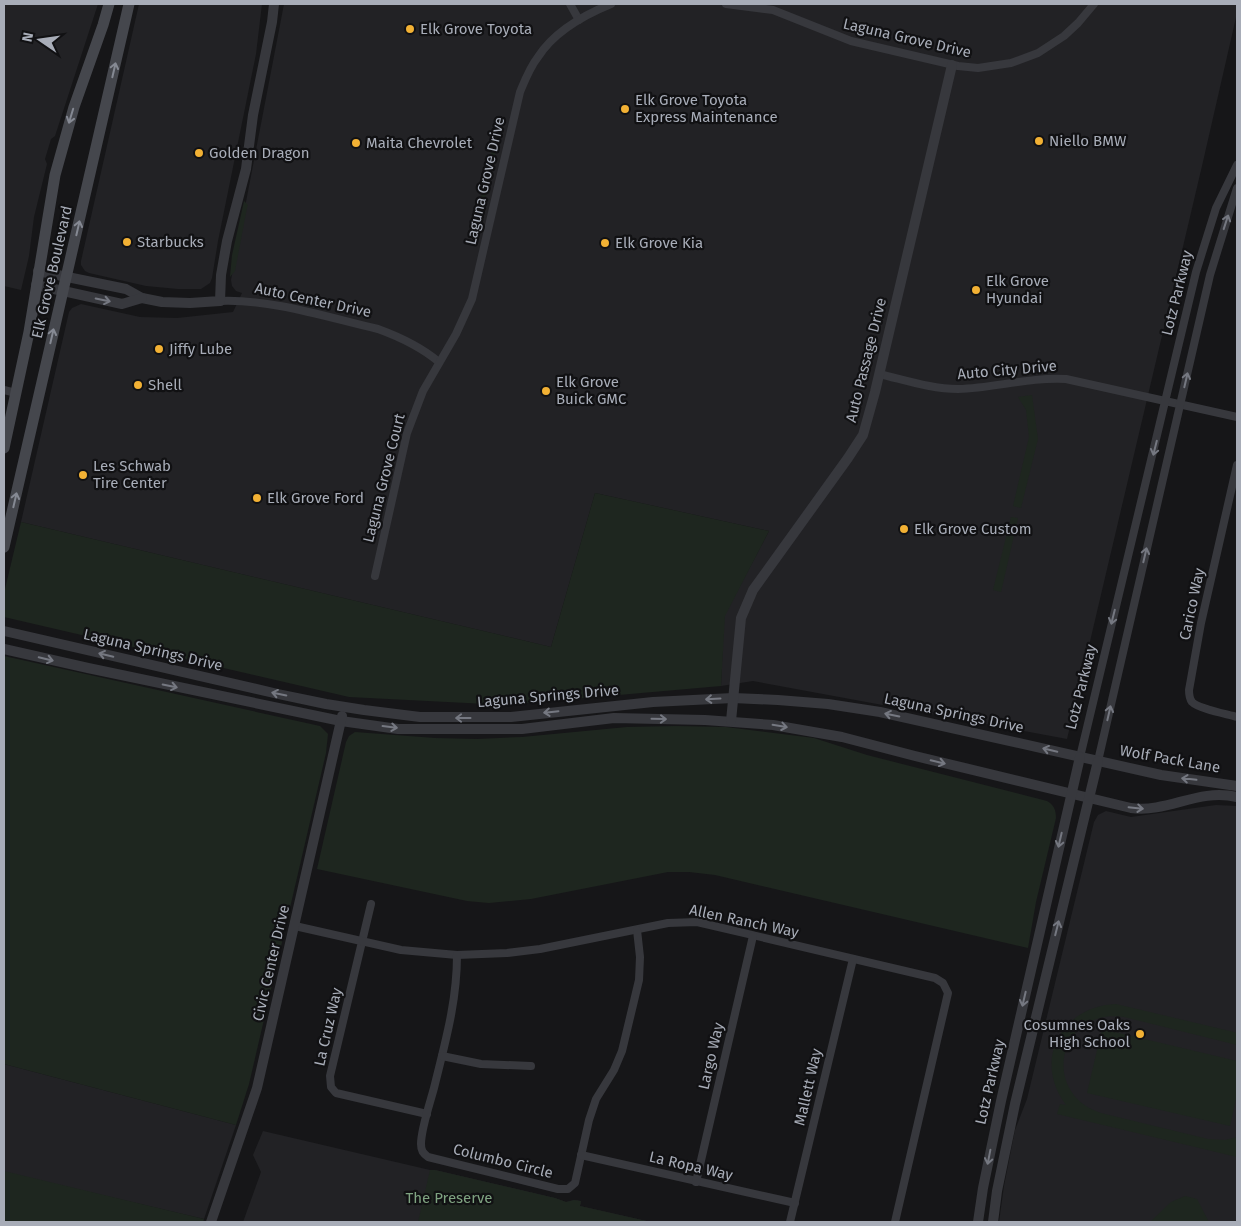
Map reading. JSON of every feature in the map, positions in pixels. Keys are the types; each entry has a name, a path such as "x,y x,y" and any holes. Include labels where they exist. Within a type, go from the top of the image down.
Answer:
{"main road":[{"name":"Elk Grove Boulevard","path":"4,448 29,332 55,175 79,91 104,26 109,4"},
{"name":"Elk Grove Boulevard","path":"4,547 129,4"}],"street":[{"path":"220,301 227,241 246,169 253,115 274,4"},
{"path":"570,4 579,20"},
{"name":"Laguna Grove Drive","path":"439,362 463,321 472,299 520,92 532,65 548,43 579,20 611,4"},
{"name":"Laguna Grove Drive","path":"726,4 773,10 851,41 952,65 978,68 1011,64 1038,53 1064,36 1094,4"},
{"name":"Auto Passage Drive","path":"731,721 741,618 753,590 848,458 862,435 879,374 952,65"},
{"name":"Lotz Parkway","path":"978,1222 1000,1101 1080,756 1196,272 1216,208 1237,165"},
{"name":"Lotz Parkway","path":"993,1222 997,1191 1015,1104 1098,761 1210,275 1237,188"},
{"name":"Auto Center Drive","path":"38,271 126,289 142,298 174,303 244,301 273,305 378,329 411,344 439,362"},
{"name":"Auto Center Drive","path":"36,285 122,304 142,298"},
{"name":"Laguna Grove Court","path":"375,576 407,433 423,391 439,362"},
{"name":"Auto City Drive","path":"879,374 940,389 974,388 1045,378 1066,379 1237,417"},
{"path":"4,390 16,393"},
{"name":"Carico Way","path":"1237,465 1201,623 1189,690 1189,697 1192,702 1237,717"},
{"name":"Laguna Springs Drive","path":"4,631 278,694 344,707 420,717 511,717 653,702 733,698 811,703 880,712 1098,761"},
{"name":"Laguna Springs Drive","path":"4,649 341,721 398,729 522,729 614,718 731,721 773,725 835,736 924,759 1089,797"},
{"name":"Civic Center Drive","path":"211,1222 257,1088 344,707"},
{"name":"Wolf Pack Lane","path":"1098,761 1161,775 1237,786"},
{"name":"Wolf Pack Lane","path":"1089,797 1145,809 1210,794 1225,794 1237,797"},
{"name":"La Cruz Way","path":"371,904 330,1076 331,1087 336,1093 427,1114"},
{"name":"Allen Ranch Way","path":"295,926 401,950 457,955 507,953 540,949 668,923 697,922 935,978 943,983 948,993 895,1222"},
{"name":"Columbo Circle","path":"457,955 457,982 454,1007 427,1114 421,1142 422,1152 428,1157 558,1189 568,1189 575,1183 588,1120 596,1100 614,1070 622,1051 639,980 640,957 637,930"},
{"name":"Largo Way","path":"696,1182 753,936"},
{"name":"Mallett Way","path":"790,1222 853,959"},
{"path":"442,1056 481,1064 531,1066"},
{"name":"La Ropa Way","path":"582,1155 795,1203"}],"shaded area":[{"path":"4,4 98,4 55,136 51,139 45,159 47,164 34,217 29,256 21,290 4,286"},
{"path":"139,4 262,4 256,54 212,278 210,283 201,289 146,286 89,273 81,265"},
{"path":"284,4 1237,4 1237,13 1202,166 1067,739 753,681 721,686 724,616 769,531 595,493 551,647 21,522 69,312 72,308 81,304 140,317 177,318 233,312 242,293 236,291 232,286 231,280"},
{"name":"Cosumnes Oaks High School","path":"1216,805 1237,806 1237,1222 999,1222 1015,1130 1027,1099 1094,822 1098,815 1106,811 1131,817"},
{"path":"4,1064 236,1125 204,1219 4,1172"},
{"path":"263,1131 566,1202 581,1201 580,1206 651,1222 243,1222 261,1172 253,1155"}],"green space":[{"path":"502,123 477,234 474,227 497,127"},
{"path":"244,201 248,205 235,271 230,277 232,255"},
{"path":"1032,395 1038,439 1021,508 1013,506 1029,437 1026,410 1018,397"},
{"path":"595,493 769,531 725,616 721,686 506,705 349,697 4,617 4,593 21,522 551,647"},
{"path":"1011,517 1018,518 1001,592 993,590"},
{"path":"4,656 320,726 328,734 326,753 249,1084 236,1125 4,1064"},
{"path":"627,727 726,727 814,738 867,755 1047,801 1054,808 1056,818 1036,902 1028,948 715,875 689,872 668,872 531,899 489,903 467,901 317,869 346,742 349,736 355,732 477,739 522,737"},
{"path":"1116,1004 1237,1033 1237,1045 1124,1017 1102,1017 1084,1025 1072,1038 1065,1054 1064,1071 1069,1088 1082,1103 1101,1113 1208,1139 1225,1140 1237,1137 1237,1157 1057,1114 1060,1104 1066,1105 1056,1088 1052,1071 1053,1054 1058,1038 1067,1025 1081,1014 1097,1007"},
{"path":"1102,1029 1237,1061 1237,1094 1230,1126 1087,1093"},
{"name":"The Preserve","path":"430,1170 566,1202 581,1201 580,1206 651,1222 418,1222"},
{"path":"4,1171 204,1219 203,1222 4,1222"},
{"path":"1185,1196 1197,1199 1209,1222 1150,1222 1171,1202"}],"place":[{"name":"Elk Grove Toyota","path":"410,29"},
{"name":"Elk Grove Toyota Express Maintenance","path":"625,109"},
{"name":"Niello BMW","path":"1039,141"},
{"name":"Maita Chevrolet","path":"356,143"},
{"name":"Golden Dragon","path":"199,153"},
{"name":"Starbucks","path":"127,242"},
{"name":"Elk Grove Kia","path":"605,243"},
{"name":"Elk Grove Hyundai","path":"976,290"},
{"name":"Jiffy Lube","path":"159,349"},
{"name":"Shell","path":"138,385"},
{"name":"Elk Grove Buick GMC","path":"546,391"},
{"name":"Les Schwab Tire Center","path":"83,475"},
{"name":"Elk Grove Ford","path":"257,498"},
{"name":"Elk Grove Custom","path":"904,529"},
{"name":"Cosumnes Oaks High School","path":"1140,1034"}]}
